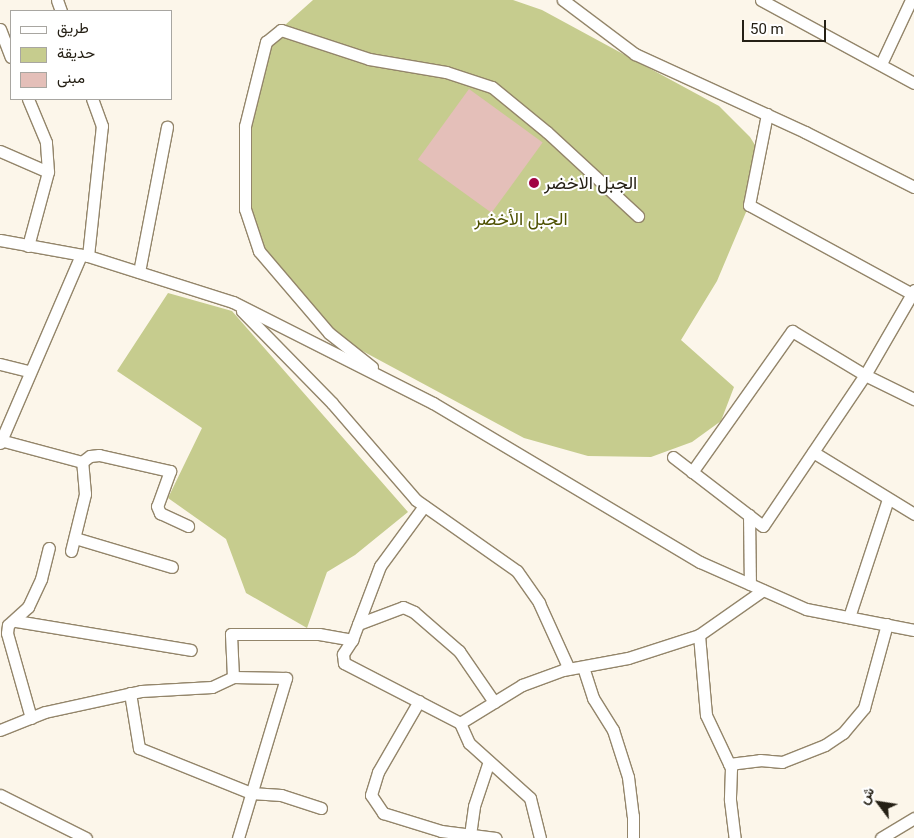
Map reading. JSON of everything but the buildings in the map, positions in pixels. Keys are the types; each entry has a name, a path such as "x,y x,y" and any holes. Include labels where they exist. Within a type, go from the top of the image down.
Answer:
{"street":[{"path":"563,0 635,54 767,114 914,186"},
{"path":"761,0 914,83"},
{"path":"881,64 911,0"},
{"path":"0,29 10,54"},
{"path":"391,382 329,334 259,251 245,209 245,126 266,42 281,30 369,59 446,72 492,86 547,132 638,216"},
{"path":"28,100 46,142 48,172 28,246"},
{"path":"82,462 0,442 28,371 45,343 84,256 102,126 92,100"},
{"path":"674,457 763,526 865,375 913,293 749,206 767,114"},
{"path":"139,272 167,127"},
{"path":"0,151 48,172"},
{"path":"1,243 84,256 234,302 391,382 524,456 700,562 806,608 914,630"},
{"path":"234,302 424,506 517,571 539,602 569,669"},
{"path":"692,472 792,331 865,375 914,399"},
{"path":"0,364 28,371"},
{"path":"813,452 914,514"},
{"path":"82,462 90,456 99,455 170,471 157,506 160,513 188,526"},
{"path":"71,552 85,494 82,462"},
{"path":"849,617 888,499"},
{"path":"424,506 380,566 352,640 343,654 344,663 460,722 469,743 530,798 540,838"},
{"path":"749,515 750,584"},
{"path":"75,538 172,567"},
{"path":"31,718 6,632 8,626 16,621 28,607 41,579 49,548"},
{"path":"460,722 522,685 569,669 628,658 699,635 763,590"},
{"path":"358,624 403,607 414,612 459,651 494,702"},
{"path":"16,621 191,650"},
{"path":"729,764 760,760 782,762 825,745 843,733 864,708 887,624"},
{"path":"233,677 231,634 319,634 352,640"},
{"path":"699,635 706,715 729,764 735,838"},
{"path":"583,667 593,698 613,730 628,777 633,838"},
{"path":"0,730 31,718 130,693 212,687 233,677 286,678 238,838"},
{"path":"130,693 139,748 251,793 281,795 321,808"},
{"path":"419,701 378,772 371,795 383,812 441,831 496,838"},
{"path":"470,835 474,806 489,761"},
{"path":"0,795 86,838"},
{"path":"881,838 914,818"}],"green space":[{"name":"الجبل الأخضر","path":"313,0 513,0 542,10 719,106 750,137 760,153 749,205 717,281 681,340 734,387 721,421 692,442 651,457 588,456 524,438 329,333 259,251 245,209 245,126 266,42"},
{"path":"168,293 232,311 408,512 355,555 327,572 307,628 246,593 226,539 168,498 202,428 117,371"}],"place":[{"name":"الجبل الاخضر","path":"534,183"}]}
